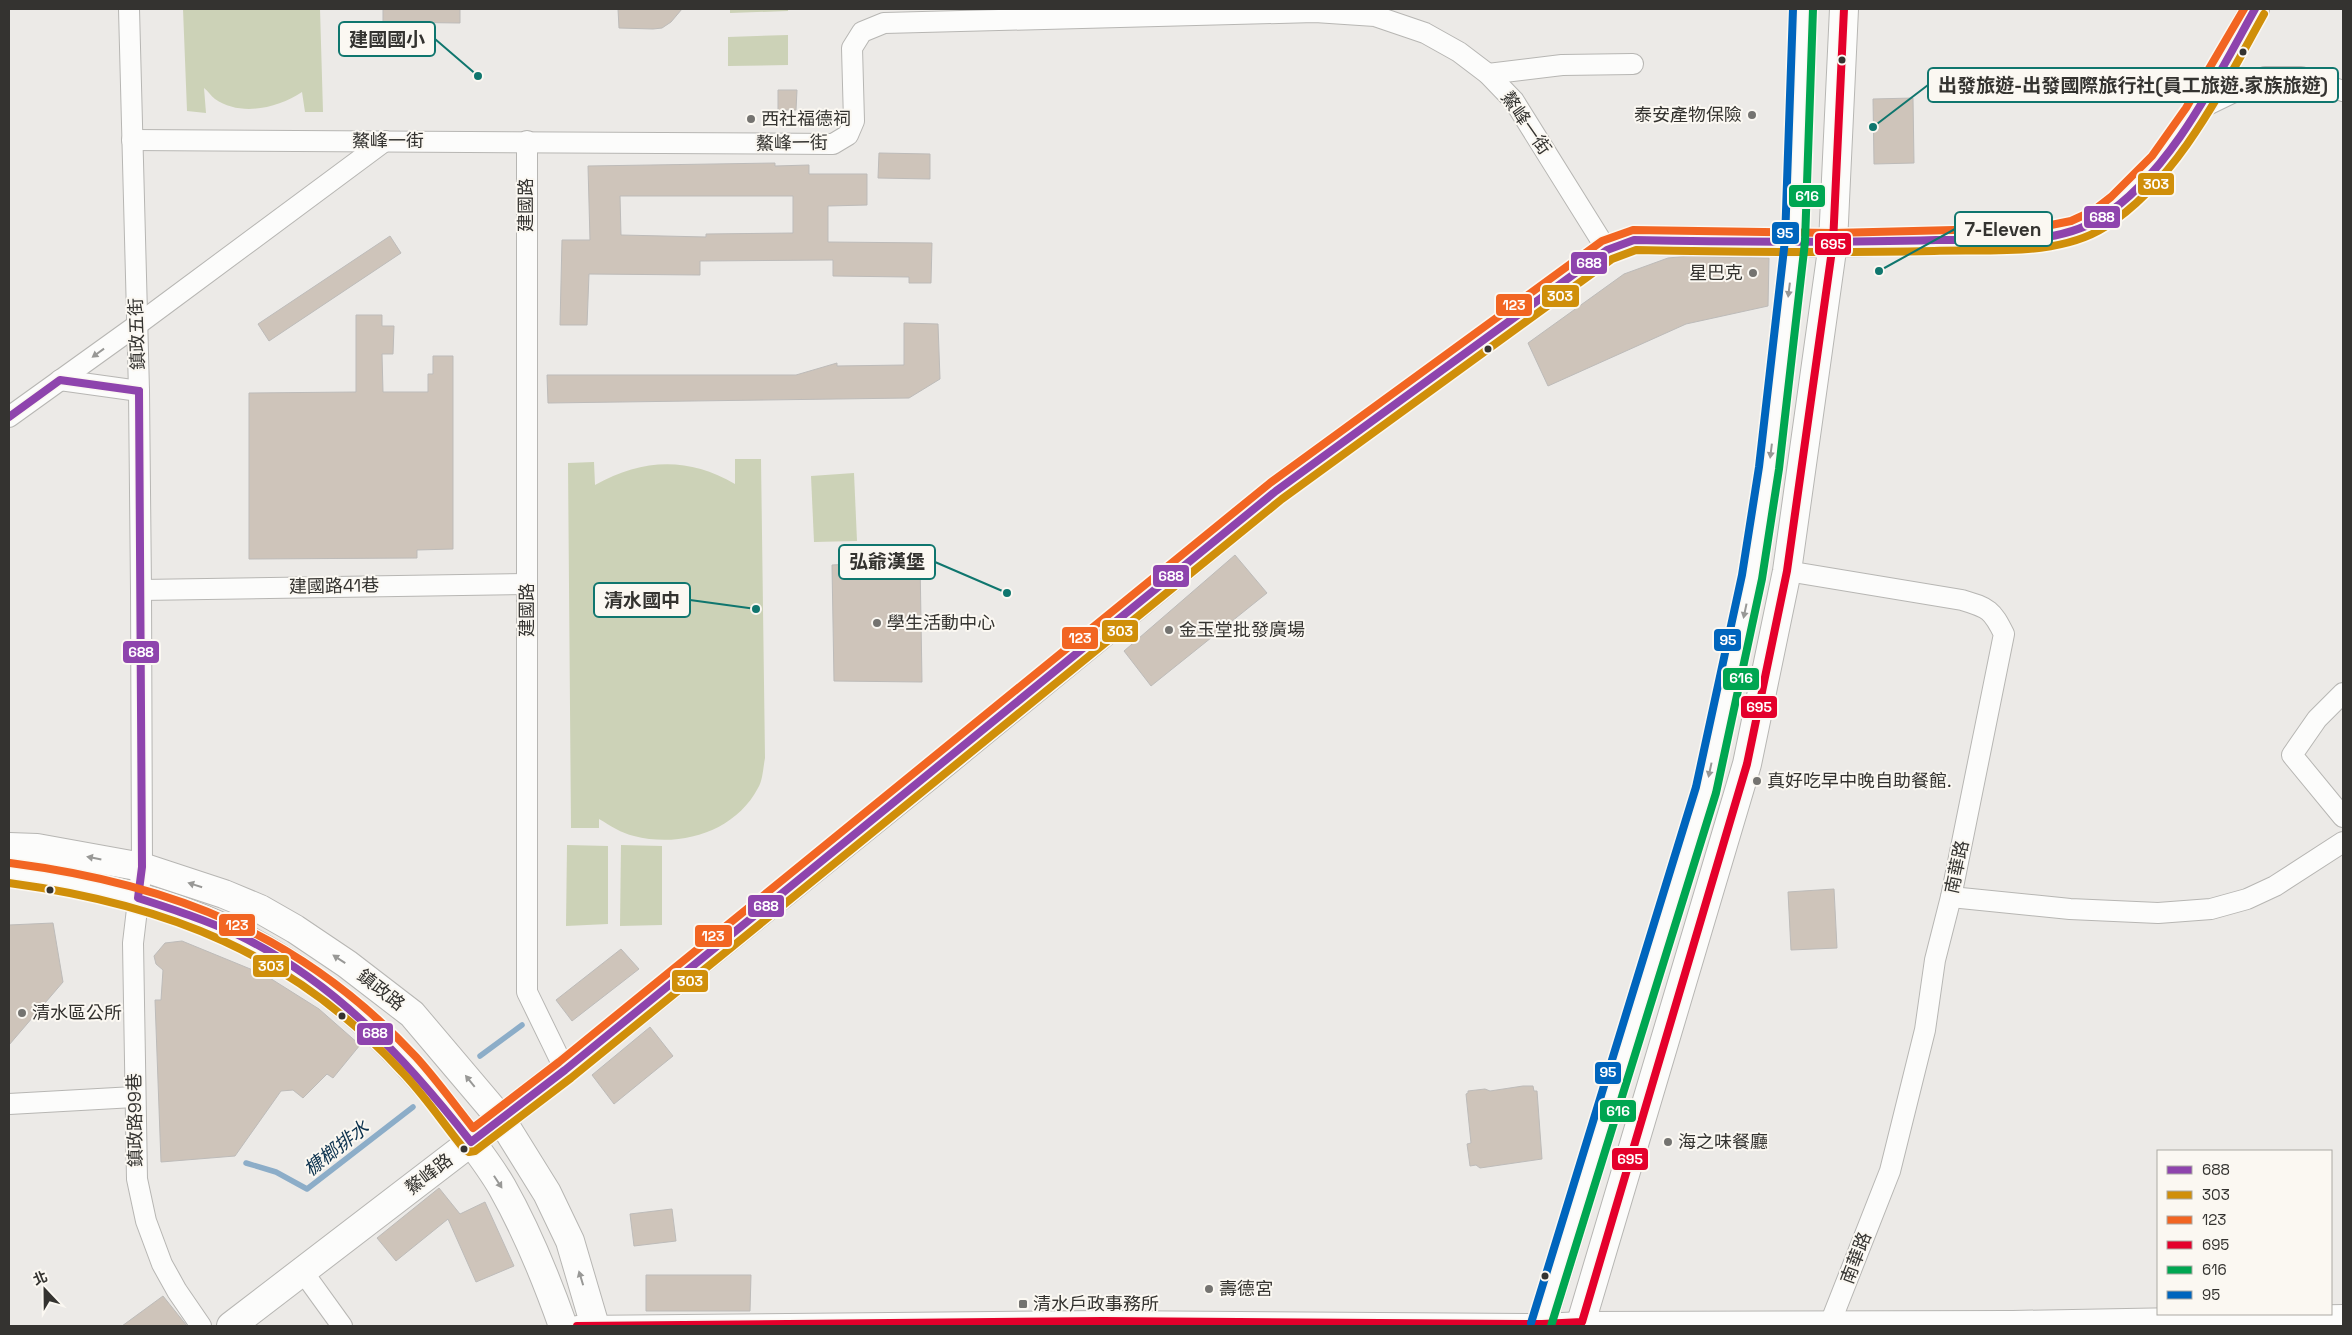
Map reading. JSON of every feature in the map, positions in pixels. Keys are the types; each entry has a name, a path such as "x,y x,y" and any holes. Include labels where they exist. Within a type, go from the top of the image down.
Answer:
{"street":[{"name":"鎮政五街","path":"129,9 141,590 142,867 138,898"},
{"path":"1542,1325 1706,790 1752,577 1769,468 1795,241 1804,9"},
{"path":"1581,1324 1747,764 1787,571 1833,242 1844,9"},
{"name":"鰲峰路","path":"231,1326 565,1070 941,766 1276,491 1606,250 1634,240 1833,242 2037,238 2067,234 2097,221 2126,198 2150,174 2198,109 2255,9"},
{"name":"鰲峰一街","path":"132,140 834,144 848,135 854,121 852,48 862,32 884,23 1315,12 1375,16 1425,33 1460,52 1488,74 1514,100 1606,250"},
{"path":"1488,74 1562,65 1633,64"},
{"path":"2198,109 2265,77 2301,77 2343,91"},
{"path":"9,417 137,325 385,141"},
{"name":"建國路","path":"526,141 527,992 565,1070"},
{"path":"60,380 138,392"},
{"name":"南華路","path":"1787,571 1962,600 1980,605 1993,613 2004,634 1951,897 1935,960 1925,1030 1890,1170 1832,1322"},
{"name":"建國路41巷","path":"141,590 527,584"},
{"path":"2343,693 2318,720 2292,755 2343,817"},
{"path":"1951,897 2070,909 2158,913 2212,909 2247,899 2275,886 2343,842"},
{"name":"鎮政路","path":"9,847 37,848 142,867 224,894 260,909 347,964 412,1014 501,1119 546,1193 570,1241 589,1326"},
{"name":"鎮政路","path":"9,873 52,878 138,898 192,916 239,935 278,957 321,986 362,1019 400,1055 435,1094 501,1185 544,1271 563,1326"},
{"name":"鎮政路99巷","path":"138,898 133,944 134,1096 137,1179 146,1221 162,1264 177,1291 201,1326"},
{"path":"9,1104 134,1096"},
{"path":"302,1272 342,1326"},
{"path":"589,1326 1103,1321 1542,1325 2013,1321 2343,1315"}],"green space":[{"path":"183,9 320,9 323,112 305,112 302,92 271,106 248,109 225,105 215,99 204,88 206,113 187,111"},
{"path":"730,9 788,9 788,11 730,13"},
{"path":"788,35 788,65 728,66 728,37"},
{"path":"735,459 761,459 765,758 760,785 748,803 735,816 721,826 687,838 670,840 634,836 620,831 599,819 599,828 571,828 568,463 594,462 595,485 630,470 665,464 699,469 735,484"},
{"path":"854,473 857,541 814,542 811,476"},
{"path":"567,845 608,846 608,924 566,926"},
{"path":"621,845 662,846 662,925 620,926"}],"building":[{"path":"383,9 460,9 460,23 383,22"},
{"path":"618,9 682,9 671,22 662,28 653,29 619,28"},
{"path":"778,90 797,90 796,110 778,110"},
{"path":"1913,98 1914,163 1874,164 1873,99"},
{"path":"879,153 930,154 930,179 878,178"},
{"path":"775,163 775,166 809,165 809,174 867,174 867,205 828,206 828,242 932,243 931,283 909,283 909,277 833,276 833,260 700,261 700,275 589,274 587,325 560,325 562,240 590,240 588,166","holes":["620,196 793,196 793,233 706,234 706,237 621,235"]},
{"path":"390,236 401,253 269,341 258,324"},
{"path":"1689,256 1769,258 1768,306 1686,324 1548,386 1528,343 1624,274 1668,258"},
{"path":"356,315 382,315 382,326 394,326 393,354 382,354 383,392 428,392 428,374 433,374 433,356 453,356 453,549 417,550 417,558 249,559 249,393 356,392"},
{"path":"904,323 938,324 940,379 909,398 548,403 547,375 796,375 837,363 837,366 904,365"},
{"path":"1235,555 1267,593 1151,686 1124,651"},
{"name":"學生活動中心","path":"920,560 922,682 834,681 832,565"},
{"path":"1834,889 1837,948 1791,950 1788,892"},
{"name":"清水區公所","path":"53,923 63,982 9,1045 9,925"},
{"path":"182,941 265,975 319,1009 360,1045 333,1078 327,1074 303,1098 293,1090 281,1091 235,1156 161,1162 155,1000 161,1000 163,970 156,964 154,956 165,943"},
{"path":"621,949 639,969 572,1021 556,1000"},
{"path":"650,1027 673,1056 614,1104 592,1075"},
{"path":"1533,1086 1534,1091 1537,1091 1542,1159 1480,1168 1476,1165 1470,1166 1467,1144 1471,1143 1466,1094 1468,1091 1485,1089 1490,1091"},
{"path":"439,1188 460,1214 485,1202 514,1266 476,1282 448,1219 396,1261 377,1238"},
{"path":"672,1209 676,1241 634,1246 630,1214"},
{"path":"646,1275 751,1275 750,1311 646,1311"},
{"path":"163,1296 187,1326 122,1326"}],"waterway":[{"name":"槺榔排水","path":"480,1056 522,1025"},
{"name":"槺榔排水","path":"246,1163 276,1172 307,1189 413,1107"}],"transit line":[{"name":"95","path":"1531,1323 1696,787 1742,575 1759,467 1785,240 1793,9"},
{"name":"616","path":"1551,1326 1716,793 1762,579 1779,469 1805,242 1813,9"},
{"name":"695","path":"577,1326 1103,1321 1542,1324 1582,1322 1747,764 1787,571 1833,243 1844,9"},
{"name":"123","path":"10,863 70,872 126,885 180,901 231,922 280,948 327,978 373,1014 416,1057 473,1128 559,1062 1270,483 1602,241 1633,230 1833,233 2036,228 2071,221 2093,211 2111,197 2152,156 2186,108 2244,9"},
{"name":"688","path":"139,391 142,867 138,898 238,935 306,975 337,999 394,1052 421,1081 471,1142 565,1070 1276,491 1607,250 1634,240 1747,242 2020,240 2062,234 2081,228 2099,219 2124,201 2169,152 2207,95 2255,9"},
{"name":"303","path":"9,883 66,892 121,905 173,921 223,941 271,965 317,995 360,1031 410,1081 464,1149 469,1152 475,1151 571,1078 1282,499 1612,259 1636,250 1822,252 2022,249 2066,243 2086,237 2105,227 2131,208 2155,185 2177,159 2197,131 2264,14"},
{"name":"688","path":"9,417 60,380 139,391"}],"place":[{"name":"建國國小","path":"478,76"},
{"name":"泰安產物保險","path":"1752,115"},
{"name":"西社福德祠","path":"751,119"},
{"name":"出發旅遊-出發國際旅行社(員工旅遊.家族旅遊)","path":"1873,127"},
{"name":"7-Eleven","path":"1879,271"},
{"name":"星巴克","path":"1753,273"},
{"name":"弘爺漢堡","path":"1007,593"},
{"name":"清水國中","path":"756,609"},
{"name":"學生活動中心","path":"877,623"},
{"name":"金玉堂批發廣場","path":"1169,630"},
{"name":"真好吃早中晚自助餐館.","path":"1757,781"},
{"name":"清水區公所","path":"22,1013"},
{"name":"海之味餐廳","path":"1668,1142"},
{"name":"壽德宮","path":"1209,1289"},
{"name":"清水戶政事務所","path":"1023,1304"}]}
